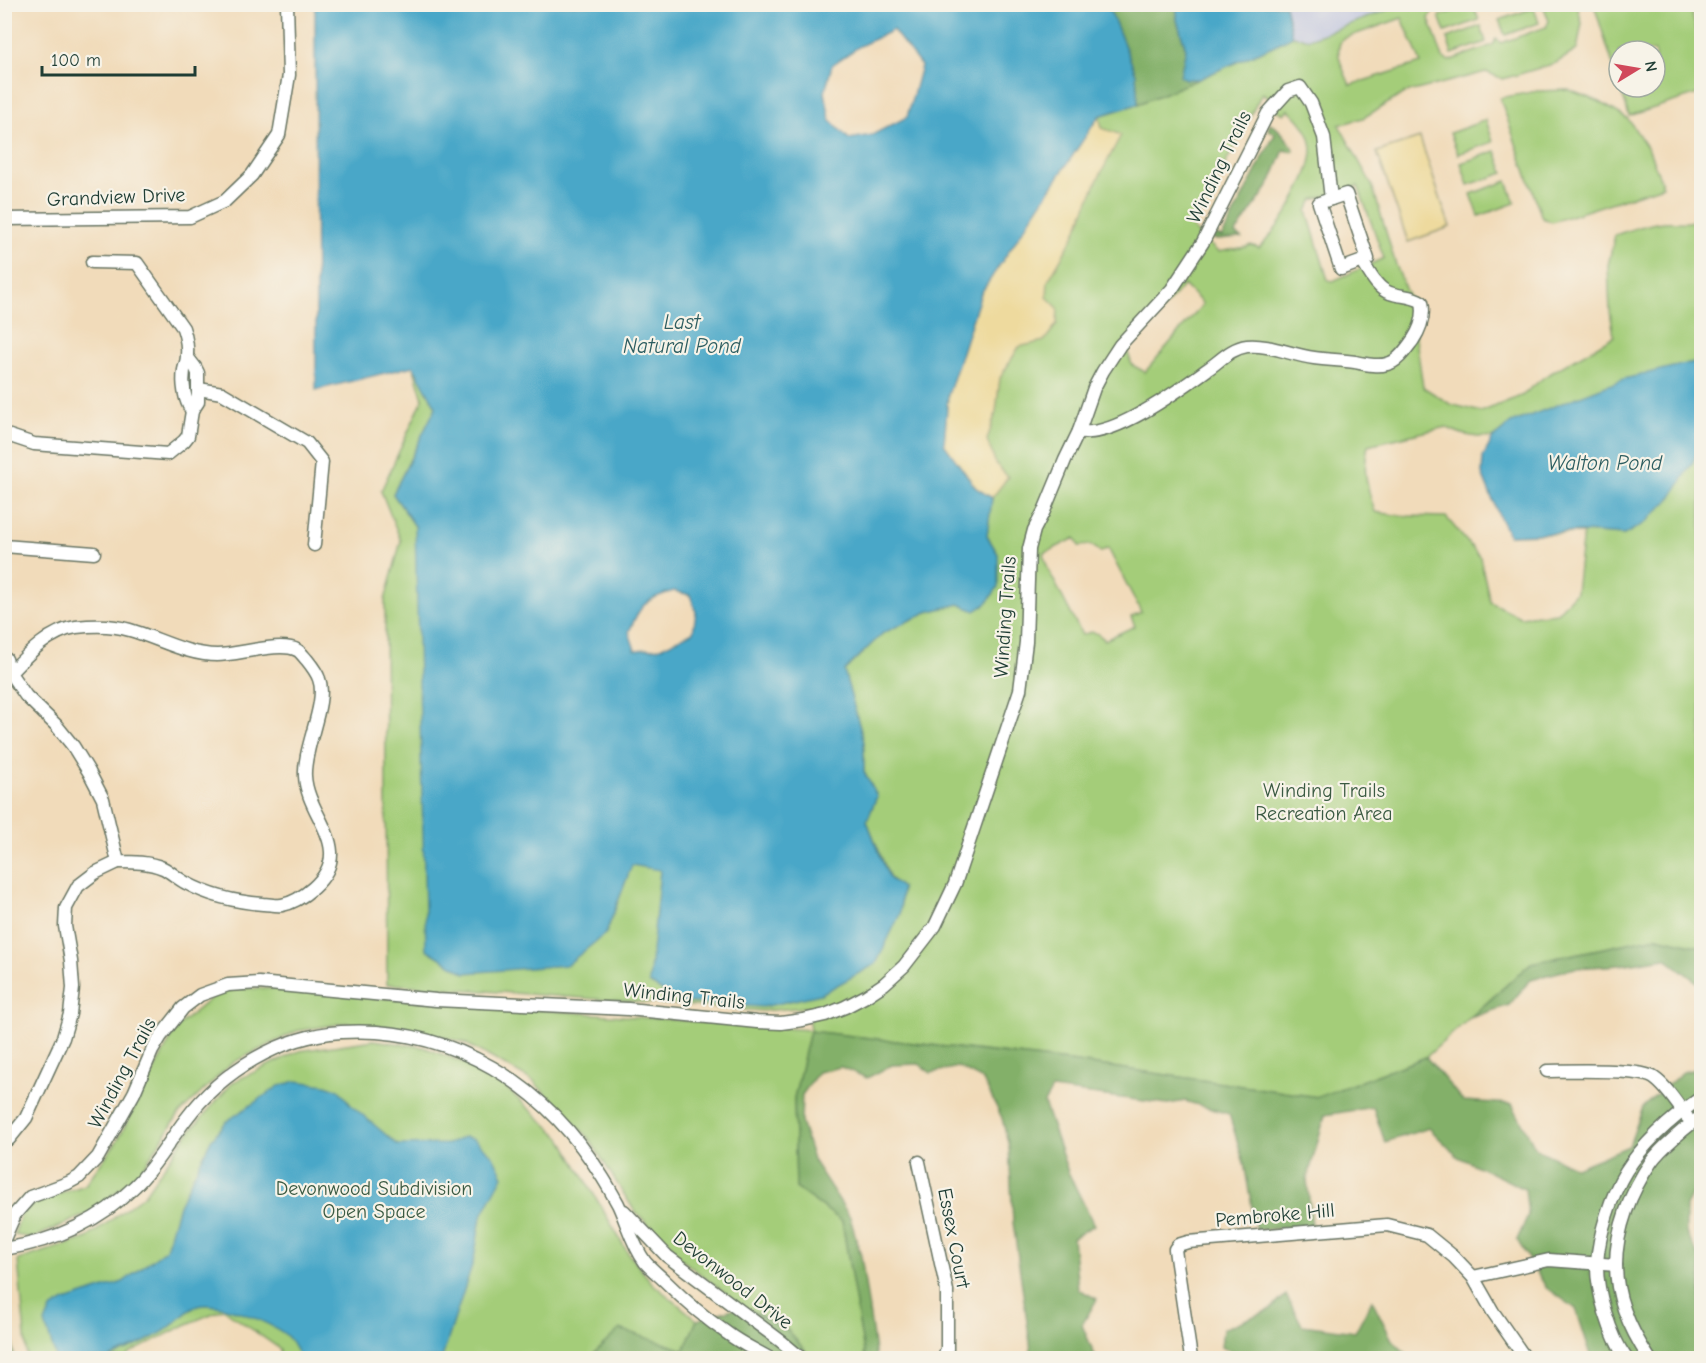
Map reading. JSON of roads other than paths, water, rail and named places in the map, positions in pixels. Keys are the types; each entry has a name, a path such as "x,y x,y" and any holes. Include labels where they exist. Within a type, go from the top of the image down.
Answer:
{"street":[{"name":"Grandview Drive","path":"4,219 190,217 225,201 252,175 279,135 289,75 287,4"},
{"name":"Winding Trails","path":"4,1239 15,1214 30,1197 79,1177 98,1157 134,1093 160,1036 183,1008 200,995 228,985 259,983 436,1000 628,1009 782,1023 825,1015 866,996 884,984 922,945 935,926 955,885 1020,690 1026,642 1031,541 1034,530 1079,431 1095,388 1120,345 1172,289 1203,242 1268,113 1288,91 1300,87 1311,103 1324,137 1331,199 1319,203 1341,269 1362,261"},
{"path":"1079,431 1091,433 1118,424 1150,409 1232,351 1243,346 1259,346 1313,358 1374,365 1387,364 1396,360 1405,351 1417,332 1424,316 1422,302 1411,296 1388,293 1379,285 1362,261 1368,259 1346,194 1331,199"},
{"path":"93,262 137,263 183,328 188,358 184,386 188,406 192,411"},
{"path":"4,434 34,444 168,454 188,436 192,411 198,402 198,373 188,358"},
{"path":"199,389 222,393 307,443 322,462 314,545"},
{"path":"4,546 94,553"},
{"path":"7,673 55,634 74,628 99,626 127,629 190,650 216,655 275,646 298,650 309,662 319,679 321,697 307,750 305,776 309,797 330,838 331,858 323,879 304,895 281,905 245,903 212,895 184,882 162,868 139,863 118,862 95,873 78,886 66,908 65,926 73,988 70,1014 63,1038 26,1118 9,1139"},
{"path":"4,658 7,673 26,696 56,725 73,746 88,772 103,799 118,862"},
{"name":"Devonwood Drive","path":"4,1249 41,1242 72,1230 95,1218 117,1202 149,1171 194,1108 209,1092 247,1063 280,1046 310,1036 339,1032 408,1035 460,1051 503,1074 533,1097 569,1130 589,1155 618,1203 632,1239 645,1262 683,1299 728,1334 769,1359"},
{"path":"1547,1071 1630,1072 1652,1076 1683,1111 1697,1119 1652,1160 1637,1186 1620,1227 1616,1265 1619,1291 1626,1316 1649,1359"},
{"path":"1626,1359 1607,1320 1600,1292 1597,1263 1610,1204 1626,1172 1650,1140 1701,1097"},
{"name":"Essex Court","path":"918,1162 947,1291 947,1349 944,1359"},
{"name":"Devonwood Drive","path":"618,1203 667,1256 782,1342 801,1359"},
{"name":"Pembroke Hill","path":"1191,1359 1175,1249 1178,1245 1387,1225 1426,1235 1454,1257 1473,1277 1493,1312 1525,1359"},
{"path":"1473,1277 1548,1260 1616,1265"}],"water":[{"name":"Last Natural Pond","path":"315,5 1100,5 1110,10 1136,74 1138,104 1099,116 981,293 948,395 944,444 976,488 992,498 987,536 998,554 998,587 986,604 975,611 959,604 927,612 883,633 844,671 864,742 864,772 877,796 867,821 889,878 902,888 900,914 876,964 821,994 763,1007 680,1002 649,983 660,870 632,865 606,933 567,965 465,973 426,949 415,526 393,494 436,407 413,366 316,390","holes":["893,30 921,66 907,117 872,135 849,139 830,120 825,92 832,65 860,46","674,591 690,595 696,612 693,632 660,648 635,650 629,632 640,609 650,600"]},
{"path":"1177,5 1285,5 1292,36 1199,79 1185,79 1180,76 1186,49 1177,20"},
{"name":"Walton Pond","path":"1689,363 1701,363 1701,442 1693,462 1672,497 1645,523 1624,535 1583,532 1509,535 1482,474 1483,457 1493,438 1511,423 1624,379"},
{"path":"296,1081 326,1085 339,1090 351,1105 398,1145 448,1144 464,1137 474,1139 493,1156 503,1176 481,1217 474,1259 442,1358 302,1358 286,1335 268,1324 242,1313 204,1305 191,1309 160,1334 111,1358 56,1358 45,1323 51,1309 65,1301 123,1282 166,1249 179,1205 211,1140 227,1121 279,1086"}],"park label":[{"name":"Winding Trails Recreation Area","path":"1324,802"},
{"name":"Devonwood Subdivision Open Space","path":"374,1200"}]}
